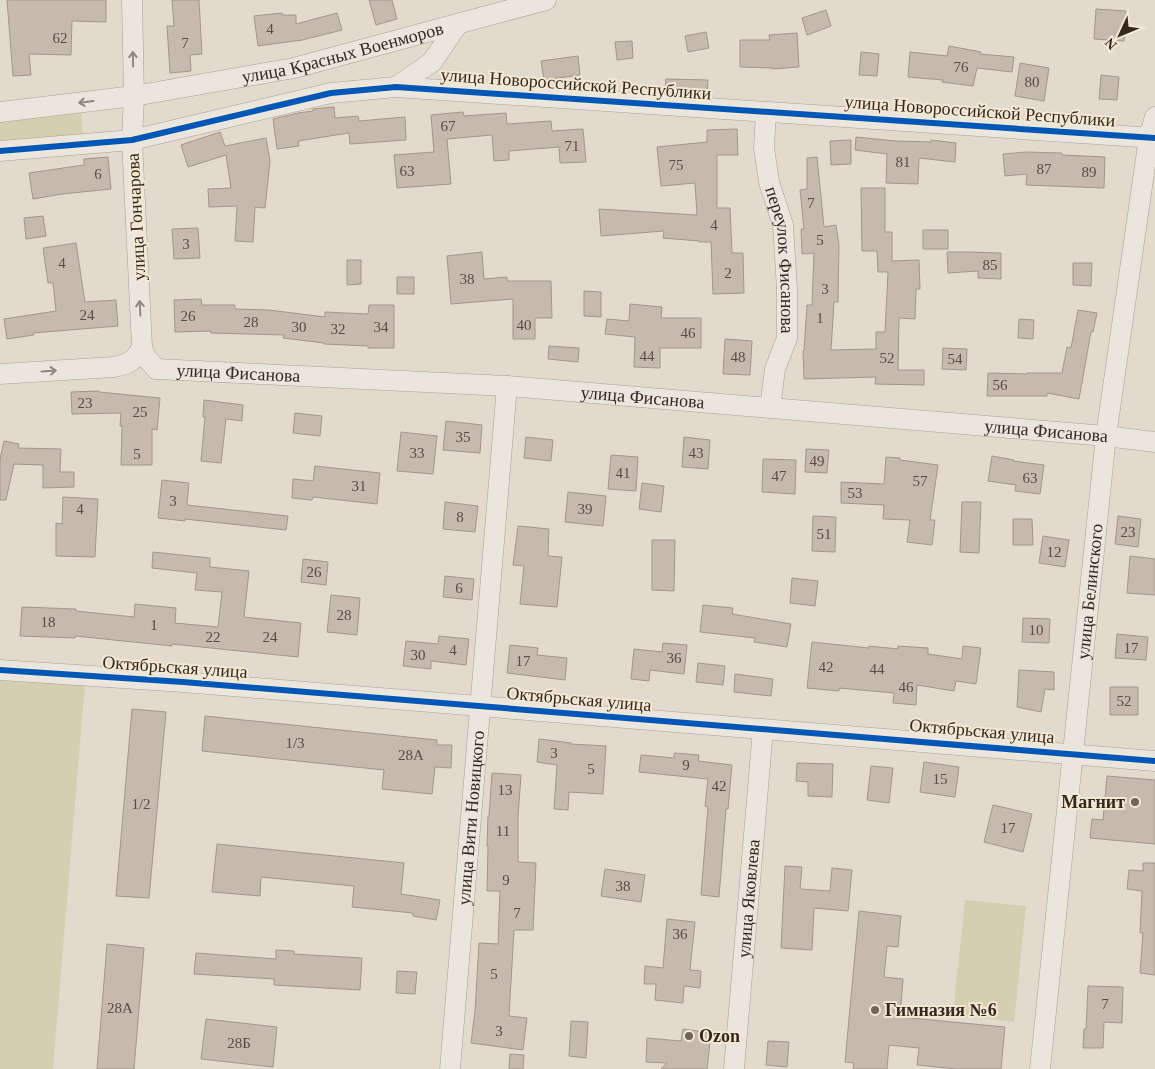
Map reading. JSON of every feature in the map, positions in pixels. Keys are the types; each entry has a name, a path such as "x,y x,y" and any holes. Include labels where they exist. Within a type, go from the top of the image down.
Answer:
{"street":[{"name":"улица Гончарова","path":"132,0 134,96 132,140 142,347"},
{"name":"улица Красных Военморов","path":"134,96 294,68 546,0"},
{"path":"396,86 432,62 458,24"},
{"name":"улица Новороссийской Республики","path":"0,151 132,140 331,93 396,86 1152,138"},
{"path":"0,112 134,96"},
{"name":"переулок Фисанова","path":"766,112 764,148 769,182 783,225 787,289 787,338 776,369 770,408"},
{"name":"улица Белинского","path":"1040,1069 1106,436 1155,117"},
{"path":"119,366 131,362 138,356 142,347"},
{"name":"улица Фисанова","path":"142,347 145,356 156,369 507,386 1106,436 1155,442"},
{"path":"0,374 119,366 156,369"},
{"name":"улица Вити Новицкого","path":"450,1069 507,386"},
{"name":"Октябрьская улица","path":"0,670 183,682 1155,761"},
{"name":"улица Яковлева","path":"734,1069 763,729"}],"shaded area":[{"path":"81,109 83,136 0,144 0,119"},
{"path":"0,678 85,683 53,1069 0,1069"},
{"path":"965,900 1026,906 1014,1022 953,1015"}],"building":[{"path":"7,0 106,0 106,22 72,21 71,55 29,54 31,75 13,76"},
{"path":"172,0 199,0 202,54 190,55 191,71 170,73 167,26 174,26"},
{"path":"369,0 392,0 397,19 376,25"},
{"path":"1096,9 1126,11 1124,41 1094,39"},
{"path":"826,10 831,26 807,35 802,18"},
{"path":"282,13 282,15 296,15 296,24 337,13 342,30 302,40 258,46 254,16"},
{"path":"706,32 709,48 688,52 685,36"},
{"path":"797,33 799,67 772,69 740,67 740,40 770,40 769,35"},
{"path":"632,41 633,58 617,60 615,42"},
{"path":"949,46 981,52 980,54 1014,57 1012,72 977,68 973,86 942,82 943,80 908,77 910,52 947,56"},
{"path":"861,52 879,54 877,76 859,75"},
{"path":"578,56 580,75 544,80 541,61"},
{"path":"1020,63 1049,68 1044,101 1015,96"},
{"path":"1101,75 1119,77 1117,100 1099,99"},
{"path":"666,79 708,80 707,94 665,92"},
{"path":"334,107 335,118 358,116 359,121 405,117 406,140 350,144 349,133 298,141 299,146 277,149 273,119 313,111 313,109"},
{"path":"463,112 464,116 506,113 507,124 551,121 552,131 583,129 586,162 560,163 559,147 509,151 509,160 494,161 492,135 447,139 451,184 397,188 394,155 434,152 431,115"},
{"path":"737,129 738,155 717,155 717,208 730,208 732,253 743,253 744,293 713,294 711,242 663,238 664,231 601,236 599,209 697,215 695,183 661,186 657,147 707,142 707,130"},
{"path":"220,132 225,146 266,138 270,161 265,208 255,207 253,242 235,241 237,206 209,207 208,189 231,188 226,155 188,167 181,145"},
{"path":"856,137 896,141 931,142 931,140 956,143 955,162 919,158 918,184 886,183 887,154 855,150"},
{"path":"851,140 851,164 831,165 830,141"},
{"path":"1026,152 1105,157 1104,188 1026,185 1027,174 1005,176 1003,154"},
{"path":"108,157 111,189 33,199 29,173 84,165 84,159"},
{"path":"817,157 824,227 836,225 839,245 838,302 834,302 831,350 876,349 876,332 885,332 888,272 878,272 877,251 862,251 861,188 885,188 885,232 892,232 892,261 919,260 920,289 916,289 915,319 899,318 898,370 924,370 924,385 875,384 876,377 804,379 803,351 807,305 812,305 814,253 802,254 801,229 804,229 800,190 807,189 807,158"},
{"path":"43,216 46,236 26,239 24,218"},
{"path":"198,228 200,258 174,259 172,229"},
{"path":"923,230 948,230 948,249 923,249"},
{"path":"76,243 85,302 116,300 118,326 33,333 34,335 7,339 4,319 56,311 53,283 48,283 43,248"},
{"path":"482,252 484,279 507,277 507,281 551,281 552,318 535,318 535,339 513,339 513,299 451,304 447,256"},
{"path":"947,252 1001,253 1001,279 978,278 978,271 948,273"},
{"path":"347,260 361,260 361,284 347,285"},
{"path":"1073,263 1092,263 1091,286 1073,285"},
{"path":"397,277 414,277 414,294 397,294"},
{"path":"584,291 601,292 601,317 584,316"},
{"path":"201,299 202,305 235,305 235,309 269,310 325,317 325,312 368,314 369,305 394,305 394,348 324,344 283,338 284,335 211,333 211,331 175,332 174,300"},
{"path":"630,304 662,307 661,318 701,318 701,348 660,348 660,368 634,367 635,337 605,334 607,319 629,321"},
{"path":"1078,310 1097,313 1093,332 1091,332 1079,399 1047,393 1047,396 987,396 988,373 1062,373 1067,347 1071,348"},
{"path":"1019,319 1034,320 1033,339 1018,338"},
{"path":"725,339 752,341 750,375 723,374"},
{"path":"549,346 579,348 578,362 548,359"},
{"path":"943,348 967,349 966,370 942,369"},
{"path":"99,391 160,398 157,430 152,429 152,465 121,465 121,413 72,414 71,392"},
{"path":"204,400 243,405 242,421 226,419 221,463 201,461 205,417 203,417"},
{"path":"295,413 322,416 320,436 293,433"},
{"path":"446,421 482,425 480,453 443,450"},
{"path":"401,432 437,436 433,474 397,471"},
{"path":"526,437 553,440 551,461 524,458"},
{"path":"684,437 710,440 708,469 682,467"},
{"path":"4,441 19,444 18,448 61,449 60,472 74,472 74,487 43,488 43,465 14,464 6,500 0,500 0,459"},
{"path":"806,449 829,450 827,473 805,472"},
{"path":"611,455 638,457 636,491 608,489"},
{"path":"992,456 1044,465 1040,494 1015,491 1016,485 988,481"},
{"path":"886,457 938,465 930,520 935,520 932,545 907,542 910,520 883,519 884,505 841,503 841,482 884,484"},
{"path":"763,459 796,460 795,494 762,492"},
{"path":"315,466 380,473 377,504 313,497 312,500 292,498 293,479 313,481"},
{"path":"162,480 189,483 187,505 288,516 286,530 185,519 185,521 158,518"},
{"path":"642,483 664,486 661,512 639,509"},
{"path":"568,492 606,496 603,526 565,522"},
{"path":"63,497 98,499 95,557 56,556 56,523 62,524"},
{"path":"445,502 478,506 475,532 443,529"},
{"path":"962,502 981,502 979,553 960,552"},
{"path":"813,516 836,517 835,552 812,551"},
{"path":"1118,516 1141,519 1138,547 1115,544"},
{"path":"1013,519 1032,519 1033,545 1013,545"},
{"path":"518,526 549,529 548,556 562,557 557,607 520,604 524,566 513,565"},
{"path":"1043,536 1069,540 1065,567 1039,563"},
{"path":"652,540 675,540 674,591 652,590"},
{"path":"153,552 210,558 210,567 249,571 244,617 301,623 298,657 75,636 75,638 20,636 22,607 76,609 76,611 134,617 135,604 176,608 175,623 218,627 222,592 195,590 197,573 152,568"},
{"path":"1130,556 1155,559 1155,595 1127,593"},
{"path":"303,559 328,562 326,585 301,582"},
{"path":"445,576 474,579 472,600 443,597"},
{"path":"792,578 818,581 815,606 790,603"},
{"path":"331,595 360,598 357,635 327,632"},
{"path":"703,605 733,608 732,614 791,624 787,647 754,642 755,638 700,632"},
{"path":"1023,618 1050,619 1049,643 1022,642"},
{"path":"1117,634 1148,637 1146,660 1115,658"},
{"path":"439,636 469,639 466,665 431,661 431,669 403,666 406,641 438,644"},
{"path":"812,642 869,648 869,646 898,649 898,646 928,648 928,654 962,659 963,646 981,648 976,684 956,681 954,691 917,685 916,705 893,703 894,693 839,688 839,691 807,688"},
{"path":"663,643 687,645 684,674 650,670 649,681 631,679 634,649 662,652"},
{"path":"510,645 538,648 537,655 567,658 565,680 507,673"},
{"path":"698,663 725,666 723,685 696,682"},
{"path":"1019,670 1054,672 1054,690 1045,689 1041,712 1017,707"},
{"path":"735,674 773,679 771,696 734,692"},
{"path":"1110,687 1138,687 1138,715 1110,715"},
{"path":"132,709 166,712 149,898 116,896"},
{"path":"205,716 437,740 437,745 452,745 451,768 435,767 432,794 382,789 384,770 202,751"},
{"path":"539,739 571,744 606,746 603,794 569,792 568,810 554,809 557,765 537,762"},
{"path":"674,753 699,755 698,761 732,765 728,809 726,809 719,897 701,895 708,807 705,806 708,779 639,772 641,755 674,758"},
{"path":"924,762 959,767 955,797 920,792"},
{"path":"797,763 833,764 832,797 808,796 808,782 796,781"},
{"path":"871,766 893,768 889,803 867,800"},
{"path":"492,773 521,775 518,817 518,862 536,863 533,930 514,930 509,1016 527,1018 523,1050 471,1043 479,943 498,944 500,891 487,891 488,816"},
{"path":"1107,776 1155,780 1155,844 1090,838 1092,819 1103,820"},
{"path":"993,805 1032,814 1023,852 984,842"},
{"path":"217,844 404,863 401,894 440,900 436,920 413,916 413,913 352,907 354,886 261,877 260,896 212,892"},
{"path":"1143,863 1155,863 1155,975 1140,973 1143,933 1140,933 1142,891 1127,889 1129,870 1143,871"},
{"path":"785,866 802,867 800,889 830,891 832,868 852,870 848,911 814,908 812,950 781,948"},
{"path":"605,869 645,875 641,902 601,896"},
{"path":"859,911 901,916 898,947 887,946 884,977 903,979 900,1017 1005,1027 1001,1069 957,1069 917,1065 919,1048 889,1045 887,1069 853,1069 854,1063 845,1062"},
{"path":"667,919 695,922 690,970 701,971 700,988 684,986 683,1003 655,1000 656,984 644,984 645,966 663,968"},
{"path":"107,944 144,948 134,1069 97,1069"},
{"path":"276,950 294,951 294,954 362,958 360,990 274,985 274,979 194,974 196,953 276,959"},
{"path":"397,971 417,972 415,994 396,993"},
{"path":"1088,986 1123,987 1122,1023 1104,1022 1103,1048 1083,1048"},
{"path":"206,1019 277,1027 273,1067 201,1059"},
{"path":"571,1021 588,1022 586,1058 569,1056"},
{"path":"683,1029 711,1033 707,1069 661,1069 667,1063 646,1062 647,1038 681,1041"},
{"path":"768,1041 789,1042 787,1067 766,1065"},
{"path":"510,1054 524,1055 523,1069 509,1069"}],"cycle path":[{"path":"0,151 132,140 331,93 396,87 1155,138"},
{"path":"0,670 183,682 1155,761"}],"place":[{"name":"Магнит","path":"1135,802"},
{"name":"Гимназия №6","path":"875,1010"},
{"name":"Ozon","path":"689,1036"}]}
